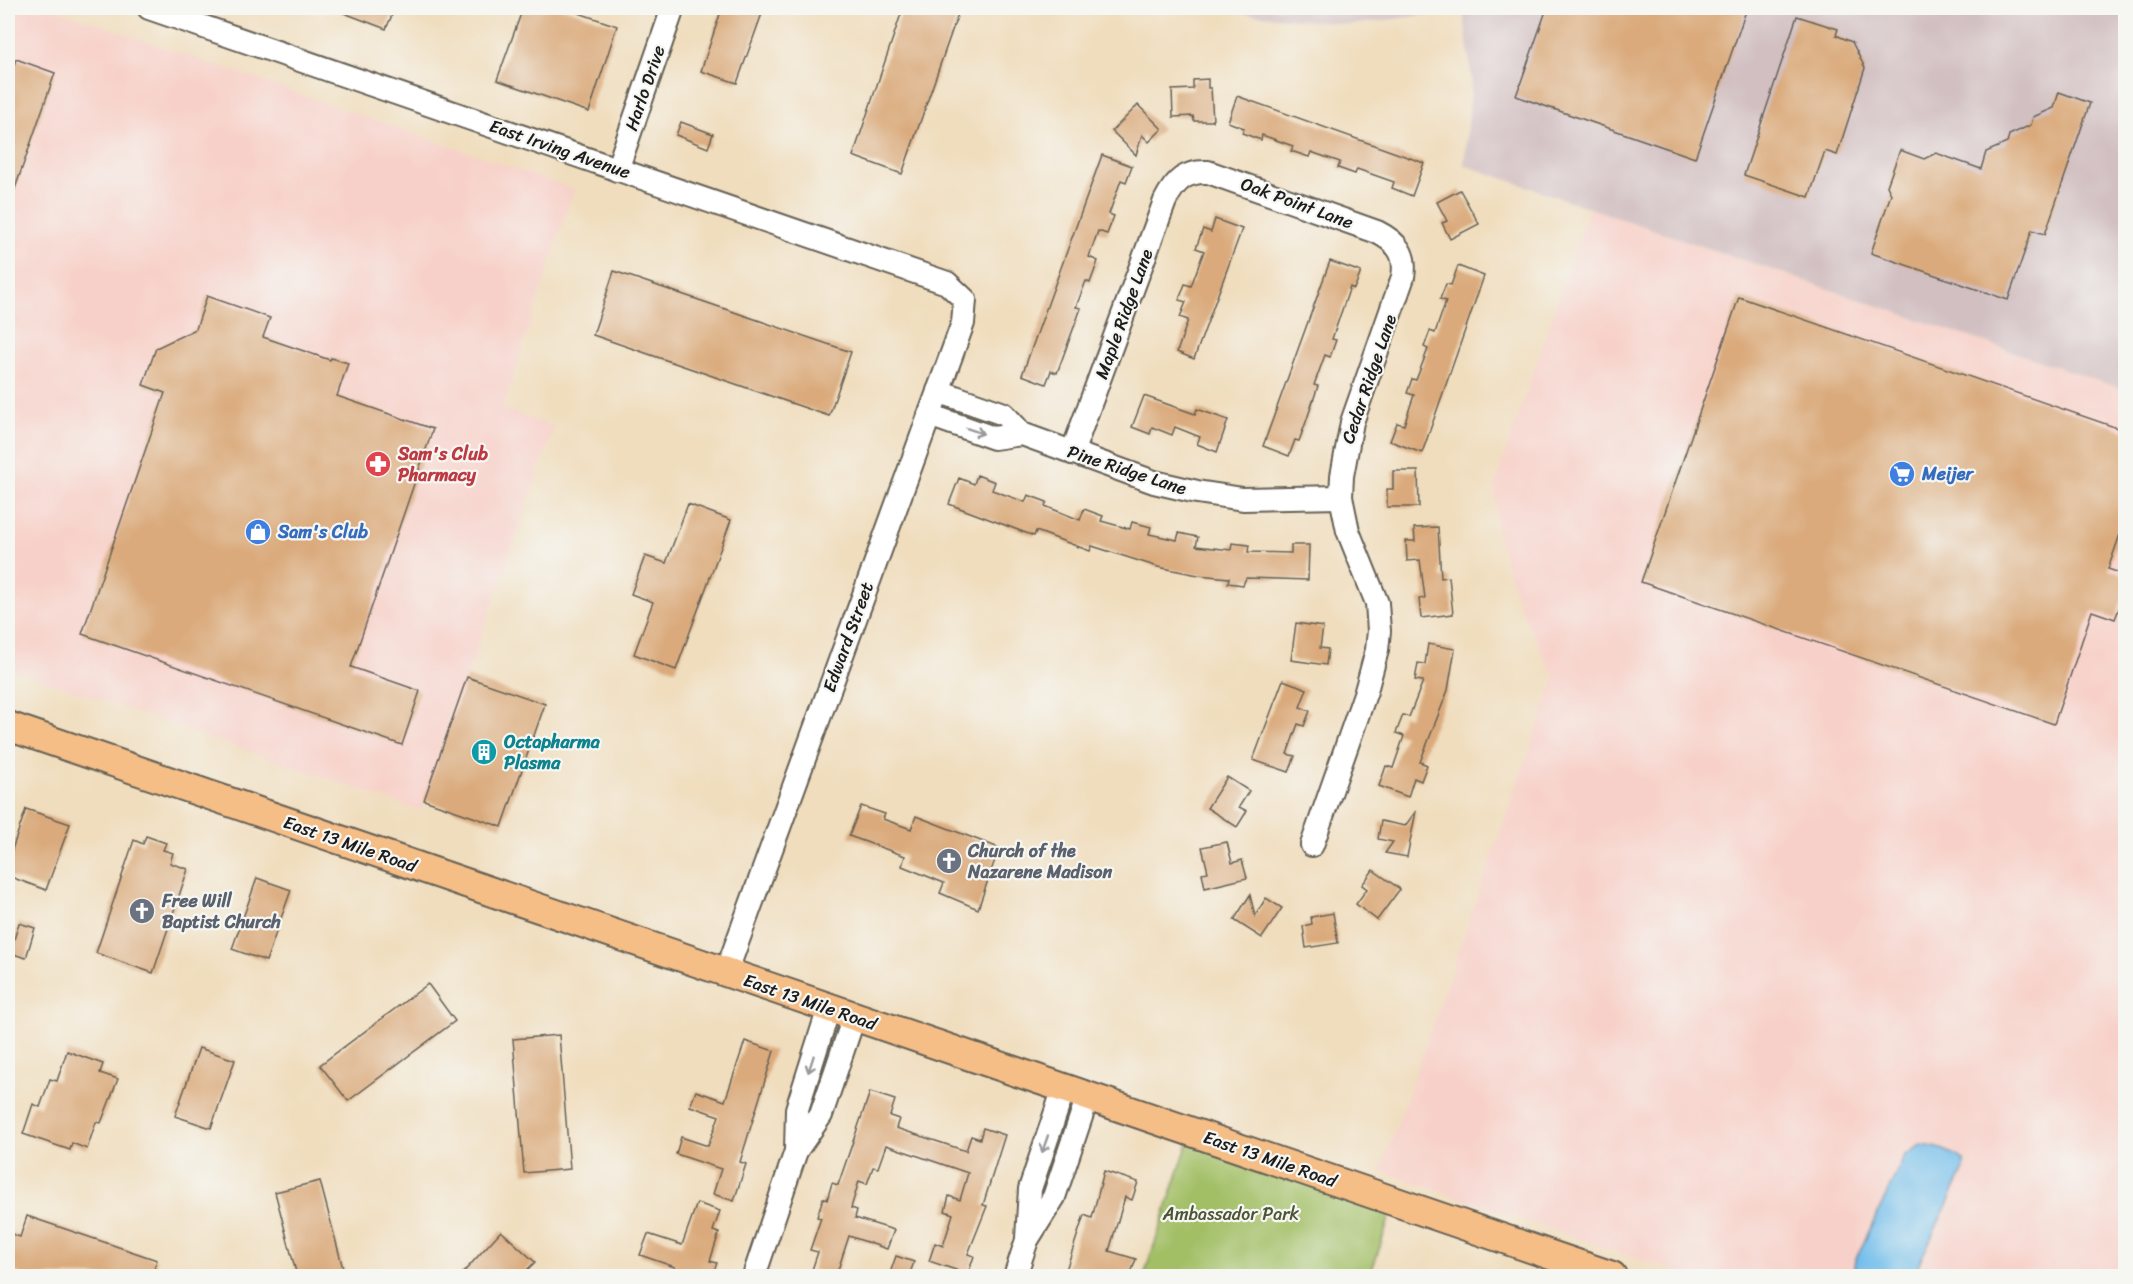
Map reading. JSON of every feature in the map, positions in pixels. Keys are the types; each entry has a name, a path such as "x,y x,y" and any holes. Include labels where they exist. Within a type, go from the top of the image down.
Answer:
{"main road":[{"name":"East 13 Mile Road","path":"8,726 1612,1276"}],"street":[{"name":"East Irving Avenue","path":"149,8 947,283 965,300"},
{"name":"Harlo Drive","path":"617,170 673,8"},
{"name":"Oak Point Lane","path":"1181,178 1198,172 1208,172 1235,181 1377,232 1398,246 1404,257"},
{"name":"Maple Ridge Lane","path":"1072,453 1166,201 1181,178"},
{"name":"Cedar Ridge Lane","path":"1312,845 1366,691 1379,632 1377,603 1348,531 1341,497 1347,440 1400,289 1405,267 1404,257"},
{"name":"Edward Street","path":"726,973 963,323 965,300"},
{"name":"Pine Ridge Lane","path":"938,391 1004,414 1022,434 1154,482 1221,496 1275,500 1341,497"},
{"name":"Pine Ridge Lane","path":"929,415 994,438 1022,434"},
{"path":"754,1276 796,1151 797,1109 842,1012"},
{"path":"1014,1276 1027,1240 1030,1190 1076,1092"}],"shaded area":[{"path":"8,8 51,8 574,189 503,408 554,427 421,811 8,668"},
{"path":"1225,8 2125,8 2125,390 1464,165 1472,81 1464,16 1452,11 1351,25 1240,13"},
{"path":"1589,208 2125,390 2125,1276 1689,1276 1381,1171 1555,677 1518,605 1497,534 1494,487"}],"green space":[{"name":"Ambassador Park","path":"1191,1134 1394,1204 1370,1276 1144,1276"}],"water":[{"path":"1921,1145 1938,1148 1959,1157 1964,1160 1964,1169 1913,1276 1863,1276 1855,1267 1856,1259 1905,1155"}],"building":[{"path":"331,8 395,8 386,29"},
{"path":"523,8 564,8 617,26 589,112 497,80"},
{"path":"722,8 764,8 737,83 701,71"},
{"path":"903,8 960,8 902,174 853,156"},
{"path":"1547,8 1747,8 1695,158 1516,96"},
{"path":"1797,16 1838,29 1836,35 1852,42 1865,68 1837,155 1825,151 1809,197 1744,175"},
{"path":"16,59 55,73 10,203 8,82"},
{"path":"1208,79 1208,88 1211,88 1213,121 1194,121 1193,116 1173,117 1172,90 1193,89 1193,80"},
{"path":"2059,92 2090,103 2045,234 2032,230 2008,300 1871,253 1891,194 1887,186 1900,150 1924,159 1936,153 1981,169 1986,152 2007,143 2009,135 2031,125 2033,117 2054,108"},
{"path":"1237,96 1424,163 1412,196 1392,188 1394,182 1357,169 1355,174 1338,168 1340,162 1311,152 1309,157 1291,151 1293,146 1262,135 1261,140 1242,133 1244,128 1228,122"},
{"path":"1138,105 1162,129 1149,142 1142,135 1136,155 1112,131"},
{"path":"681,122 713,134 708,148 676,135"},
{"path":"1102,155 1132,166 1126,182 1121,180 1109,214 1114,216 1107,234 1098,231 1089,257 1098,261 1090,283 1086,281 1076,307 1081,308 1057,373 1051,371 1046,384 1022,375"},
{"path":"1460,190 1479,224 1450,239 1442,223 1447,221 1437,202"},
{"path":"1215,219 1242,229 1194,359 1177,352 1188,320 1180,317 1186,302 1179,300 1185,284 1191,286 1204,251 1196,248 1203,229 1211,232"},
{"path":"1330,261 1361,272 1354,289 1350,287 1332,339 1336,340 1330,357 1325,355 1314,385 1318,386 1306,422 1299,441 1295,440 1289,456 1263,446"},
{"path":"1458,266 1484,276 1422,453 1390,441 1397,423 1404,425 1414,395 1407,393 1412,379 1416,380 1428,349 1424,347 1430,331 1435,333 1446,301 1440,299 1446,284 1451,285"},
{"path":"614,271 851,352 829,416 593,335"},
{"name":"Sam's Club","path":"207,296 270,318 263,337 330,360 331,358 348,363 337,396 433,429 351,667 420,691 402,745 82,634 165,393 143,385 156,348 196,329"},
{"name":"Meijer","path":"1739,297 2126,431 2126,517 2108,569 2126,575 2126,590 2115,619 2092,611 2054,724 1641,582"},
{"path":"1144,396 1195,414 1197,409 1228,420 1217,452 1197,444 1200,437 1175,427 1172,435 1152,427 1150,434 1132,427"},
{"path":"1393,471 1418,471 1419,507 1387,507 1387,489 1393,489"},
{"path":"977,475 995,482 992,490 1025,502 1028,495 1047,502 1045,506 1080,520 1084,509 1103,516 1101,521 1130,529 1132,522 1151,527 1149,534 1177,540 1179,533 1198,537 1196,546 1231,550 1232,543 1249,545 1248,552 1291,553 1291,545 1309,545 1308,580 1246,578 1243,585 1228,583 1229,578 1158,567 1092,546 1090,551 1036,531 1034,536 949,504 959,478 974,484"},
{"path":"688,504 731,520 676,670 634,654 653,602 631,594 645,556 666,563"},
{"path":"1438,527 1441,578 1449,577 1453,614 1421,618 1419,599 1425,598 1420,560 1407,561 1406,541 1415,541 1414,528"},
{"path":"1296,623 1323,627 1320,648 1328,649 1326,665 1291,660"},
{"path":"1428,644 1455,649 1448,690 1420,762 1427,765 1421,781 1414,778 1408,797 1379,786 1386,766 1393,768 1404,736 1396,733 1403,715 1409,717 1423,681 1415,680 1418,663 1425,664"},
{"name":"Octapharma Plasma","path":"467,677 545,704 502,827 424,800"},
{"path":"1283,680 1307,689 1300,707 1310,711 1304,726 1298,724 1287,754 1295,756 1289,772 1253,760"},
{"path":"1227,777 1249,791 1239,807 1247,811 1237,827 1207,808"},
{"name":"Church of the Nazarene Madison","path":"861,806 885,814 883,819 911,829 916,816 999,848 978,909 940,893 944,883 902,866 905,856 849,836"},
{"path":"26,809 70,824 46,890 8,876 8,861"},
{"path":"1416,811 1407,857 1385,853 1393,842 1378,839 1381,821 1405,826"},
{"name":"Free Will Baptist Church","path":"146,836 166,843 163,850 173,853 170,863 188,869 153,973 96,953 134,840 143,844"},
{"path":"1227,842 1232,863 1242,860 1247,878 1205,888 1202,873 1208,872 1202,847"},
{"path":"1373,870 1400,889 1377,920 1356,904 1367,889 1362,885"},
{"path":"257,878 291,890 266,961 232,949"},
{"path":"1250,895 1255,916 1266,898 1282,908 1262,938 1234,920"},
{"path":"1333,913 1338,943 1306,948 1303,926 1312,924 1311,917"},
{"path":"19,923 35,928 26,958 10,953"},
{"path":"428,984 455,1021 348,1101 320,1065"},
{"path":"559,1035 570,1169 524,1173 513,1039"},
{"path":"745,1041 774,1051 740,1162 746,1164 734,1201 713,1194 721,1169 676,1154 681,1137 708,1146 719,1116 690,1106 696,1091 725,1101"},
{"path":"199,1048 235,1060 211,1128 175,1116"},
{"path":"67,1051 103,1064 100,1073 118,1079 101,1123 96,1122 87,1149 72,1143 70,1150 23,1134 33,1104 40,1107 50,1079 57,1081"},
{"path":"870,1092 895,1100 890,1116 899,1119 896,1128 966,1151 971,1136 980,1139 983,1128 1005,1135 983,1205 987,1206 968,1254 974,1256 968,1274 929,1261 935,1243 943,1246 953,1214 945,1211 949,1196 960,1200 968,1173 886,1145 878,1168 873,1167 867,1184 859,1181 851,1208 857,1210 855,1218 894,1230 887,1249 849,1236 836,1276 812,1270 818,1252 810,1250 821,1218 817,1217 823,1198 827,1200 832,1183 838,1185"},
{"path":"1104,1171 1138,1182 1132,1200 1125,1197 1109,1251 1136,1259 1130,1276 1064,1276 1084,1215 1092,1218"},
{"path":"320,1181 345,1276 297,1276 275,1192"},
{"path":"697,1203 720,1211 713,1231 719,1233 710,1261 717,1263 712,1276 672,1276 675,1267 640,1255 648,1234 682,1245"},
{"path":"27,1216 157,1260 152,1276 26,1276 8,1270 8,1247 12,1234 20,1237"},
{"path":"501,1231 535,1262 521,1276 460,1276"},
{"path":"896,1256 914,1262 909,1276 889,1276"}],"place":[{"name":"Sam's Club Pharmacy","path":"378,464"},
{"name":"Meijer","path":"1902,474"},
{"name":"Sam's Club","path":"258,532"},
{"name":"Octapharma Plasma","path":"484,752"},
{"name":"Church of the Nazarene Madison","path":"949,861"},
{"name":"Free Will Baptist Church","path":"142,911"}]}
